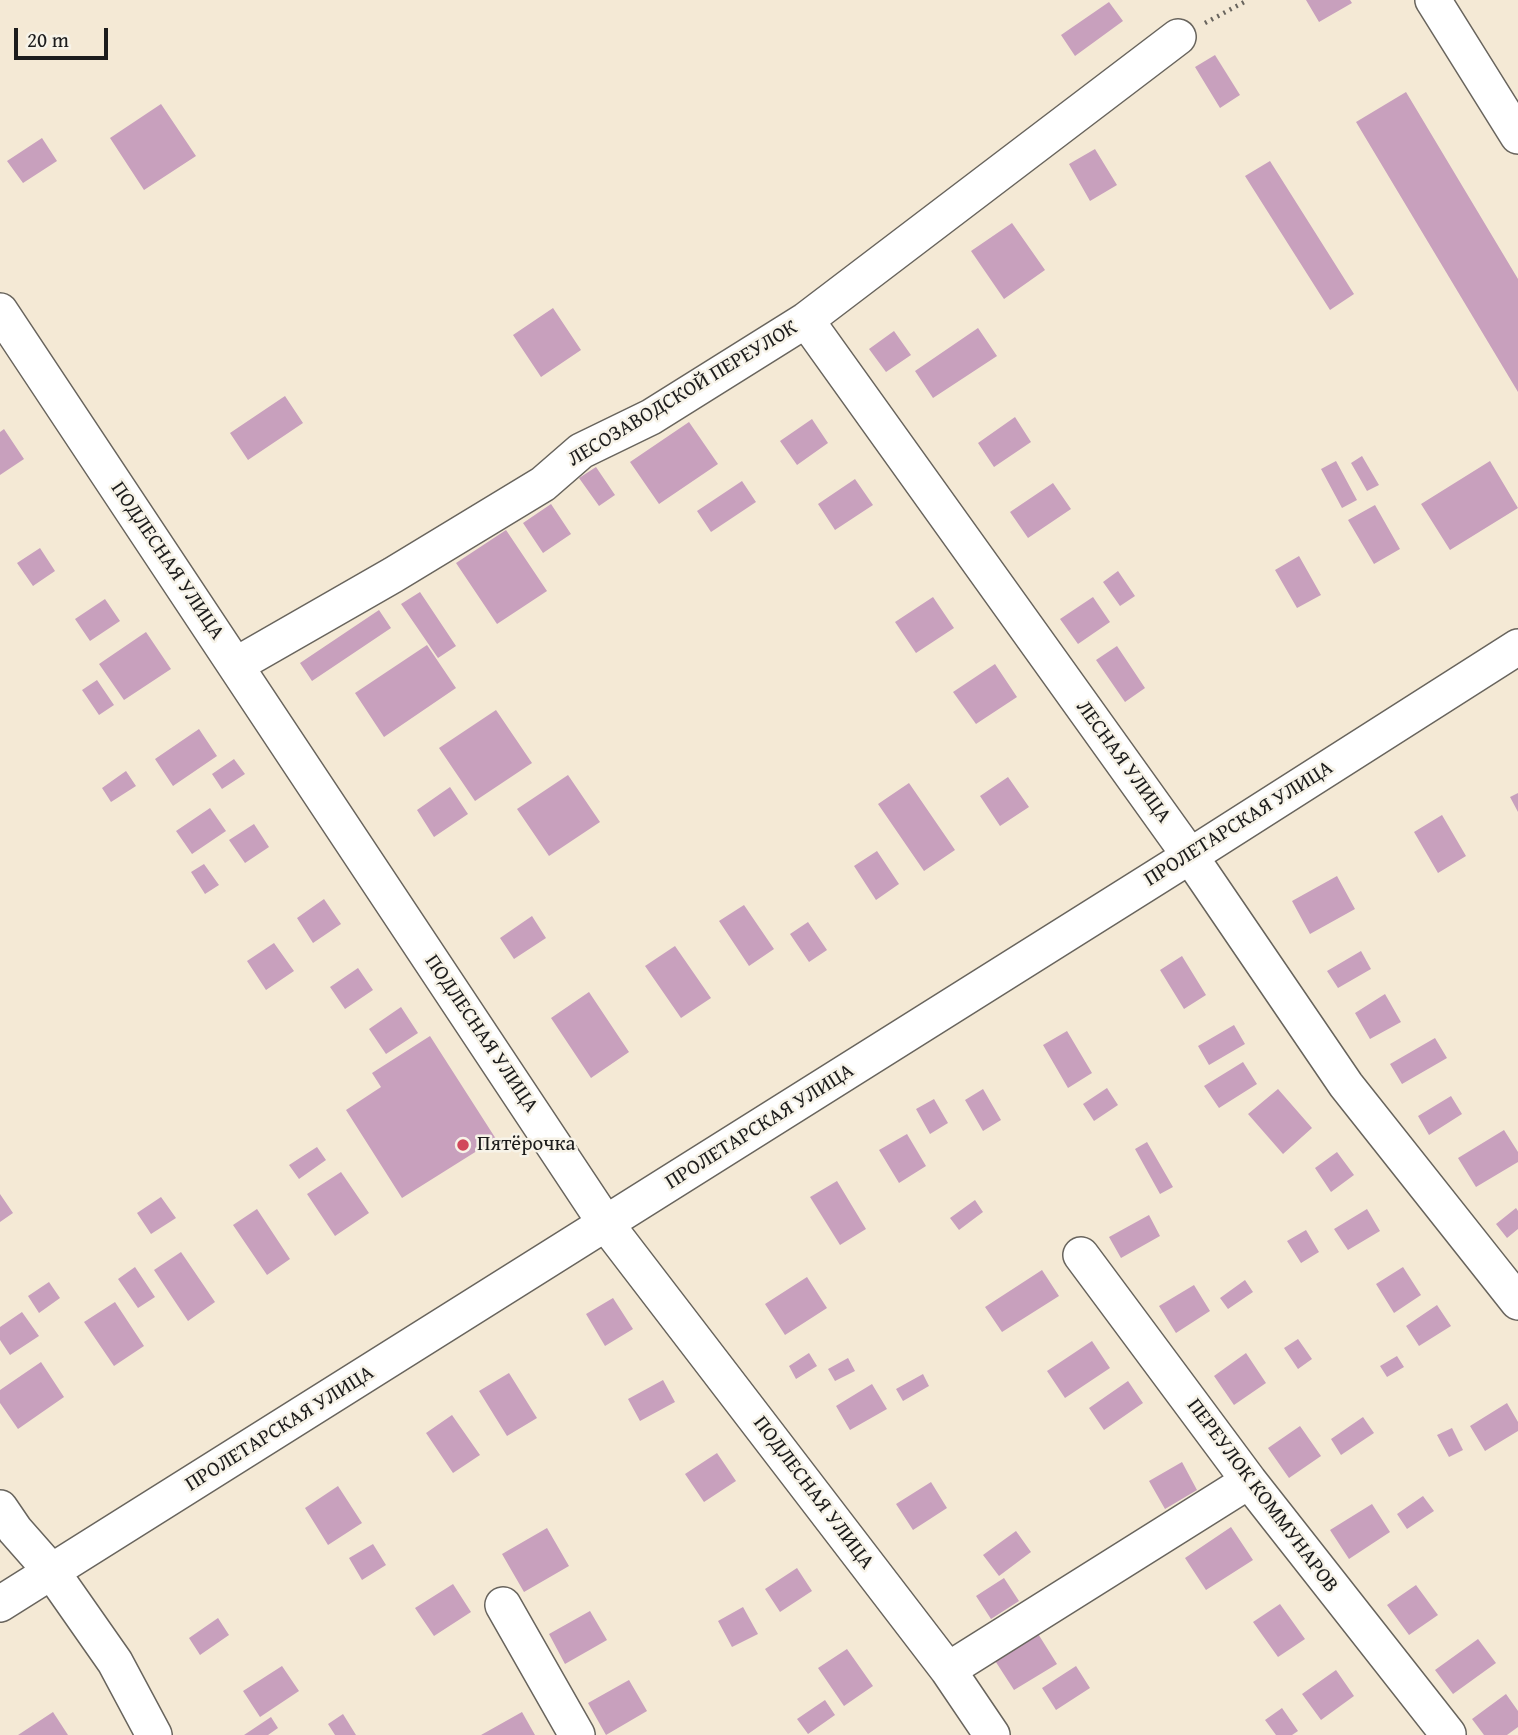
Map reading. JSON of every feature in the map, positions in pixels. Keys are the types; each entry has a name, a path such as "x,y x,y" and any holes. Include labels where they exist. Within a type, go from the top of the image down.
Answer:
{"street":[{"path":"1433,0 1518,136"},
{"name":"ЛЕСОЗАВОДСКОЙ ПЕРЕУЛОК","path":"236,665 393,575 542,484 581,450 651,417 806,320 1178,37"},
{"name":"ПОДЛЕСНАЯ УЛИЦА","path":"0,311 606,1224 948,1670 992,1735"},
{"name":"ЛЕСНАЯ УЛИЦА","path":"806,320 1190,856 1346,1085 1518,1302"},
{"name":"ПРОЛЕТАРСКАЯ УЛИЦА","path":"0,1604 1518,647"},
{"name":"ПЕРЕУЛОК КОММУНАРОВ","path":"1082,1255 1249,1481 1447,1734"},
{"path":"948,1670 1249,1481"},
{"path":"0,1507 15,1530 52,1572 115,1662 154,1735"},
{"path":"503,1605 577,1735"}],"path":[{"path":"1178,37 1248,0"}],"building":[{"path":"1306,0 1350,0 1352,3 1319,22"},
{"path":"1109,2 1123,21 1075,56 1061,35"},
{"path":"1215,55 1240,95 1220,108 1195,67"},
{"path":"1406,92 1518,279 1518,392 1356,122"},
{"path":"161,104 196,156 144,190 110,138"},
{"path":"42,138 57,161 23,183 7,161"},
{"path":"1095,149 1117,185 1090,201 1069,164"},
{"path":"1270,161 1354,294 1330,310 1245,176"},
{"path":"1012,223 1045,270 1004,299 971,251"},
{"path":"553,308 581,350 541,377 513,335"},
{"path":"978,328 997,356 933,398 915,371"},
{"path":"894,331 911,355 886,372 869,349"},
{"path":"285,396 303,423 248,460 230,433"},
{"path":"1015,417 1031,442 994,467 978,443"},
{"path":"812,419 828,443 797,465 780,441"},
{"path":"689,422 718,464 659,504 630,462"},
{"path":"4,429 24,459 0,475 0,432"},
{"path":"1362,456 1379,485 1367,491 1351,463"},
{"path":"1336,461 1357,500 1342,508 1321,469"},
{"path":"1490,461 1518,508 1450,550 1421,504"},
{"path":"596,467 615,495 599,506 579,478"},
{"path":"855,479 873,505 835,530 818,504"},
{"path":"742,481 756,502 711,532 697,511"},
{"path":"1053,483 1071,509 1028,538 1010,512"},
{"path":"551,504 571,534 543,553 523,523"},
{"path":"1375,505 1400,549 1374,564 1348,520"},
{"path":"506,530 547,591 497,624 456,563"},
{"path":"40,548 55,571 33,586 17,563"},
{"path":"1299,556 1321,595 1297,608 1275,570"},
{"path":"1118,571 1135,596 1120,606 1103,582"},
{"path":"420,592 456,646 438,658 401,604"},
{"path":"933,597 954,628 916,653 895,622"},
{"path":"1093,597 1110,622 1078,644 1060,619"},
{"path":"105,599 120,621 90,641 75,619"},
{"path":"379,610 391,628 312,681 300,663"},
{"path":"146,632 171,669 124,700 99,664"},
{"path":"427,645 456,688 384,737 355,693"},
{"path":"1117,646 1145,688 1125,702 1096,660"},
{"path":"995,664 1017,697 976,724 953,692"},
{"path":"97,680 114,705 99,715 82,690"},
{"path":"496,710 532,763 475,801 439,748"},
{"path":"199,729 217,756 173,786 155,759"},
{"path":"234,759 245,774 222,789 212,774"},
{"path":"126,771 136,786 111,802 102,788"},
{"path":"568,775 600,822 549,856 517,809"},
{"path":"1008,777 1029,807 1000,826 980,796"},
{"path":"909,783 955,850 924,871 878,804"},
{"path":"450,787 468,814 434,837 417,810"},
{"path":"1518,793 1518,812 1510,797"},
{"path":"210,808 226,831 192,854 176,831"},
{"path":"1442,815 1466,856 1438,873 1414,832"},
{"path":"254,824 269,847 245,863 229,840"},
{"path":"877,851 899,884 876,900 854,866"},
{"path":"204,864 219,885 205,894 191,872"},
{"path":"1337,876 1355,909 1310,934 1292,901"},
{"path":"324,899 341,924 313,943 297,918"},
{"path":"744,905 774,949 749,966 719,921"},
{"path":"532,916 546,938 514,959 500,938"},
{"path":"808,922 827,950 809,962 790,934"},
{"path":"274,943 294,971 266,990 247,961"},
{"path":"675,946 711,998 681,1018 645,966"},
{"path":"1361,951 1371,969 1338,988 1327,971"},
{"path":"1182,956 1206,995 1184,1009 1160,970"},
{"path":"358,968 373,990 345,1009 330,987"},
{"path":"589,992 629,1052 591,1078 551,1018"},
{"path":"1385,994 1401,1022 1370,1039 1355,1013"},
{"path":"401,1007 418,1033 386,1054 369,1029"},
{"path":"1234,1025 1245,1044 1209,1065 1198,1046"},
{"path":"1067,1031 1092,1073 1068,1088 1043,1045"},
{"path":"430,1036 496,1139 402,1198 346,1110 381,1087 372,1073"},
{"path":"1435,1038 1447,1058 1402,1084 1390,1064"},
{"path":"1243,1062 1257,1084 1219,1108 1204,1086"},
{"path":"1107,1088 1118,1105 1094,1121 1083,1104"},
{"path":"983,1089 1001,1120 983,1131 965,1100"},
{"path":"1278,1089 1312,1128 1283,1154 1248,1114"},
{"path":"1451,1096 1462,1114 1429,1135 1418,1116"},
{"path":"934,1099 948,1123 930,1134 916,1109"},
{"path":"1504,1130 1518,1152 1518,1162 1476,1187 1458,1158"},
{"path":"907,1134 926,1166 899,1183 879,1150"},
{"path":"1147,1142 1173,1187 1160,1194 1135,1149"},
{"path":"317,1147 326,1160 299,1179 289,1165"},
{"path":"1337,1152 1354,1175 1331,1192 1315,1168"},
{"path":"341,1172 369,1213 335,1236 307,1194"},
{"path":"837,1181 866,1229 840,1245 810,1197"},
{"path":"0,1194 13,1213 0,1222"},
{"path":"161,1197 176,1218 151,1234 137,1213"},
{"path":"975,1200 983,1212 959,1230 950,1218"},
{"path":"1516,1208 1518,1229 1507,1238 1496,1224"},
{"path":"257,1209 290,1259 267,1275 233,1225"},
{"path":"1367,1209 1380,1231 1348,1250 1334,1229"},
{"path":"1149,1215 1160,1236 1121,1258 1109,1237"},
{"path":"1306,1230 1319,1252 1301,1263 1287,1241"},
{"path":"181,1252 215,1302 188,1321 154,1270"},
{"path":"135,1267 155,1297 138,1308 118,1279"},
{"path":"1403,1267 1421,1295 1394,1313 1376,1284"},
{"path":"1042,1270 1059,1296 1002,1332 985,1307"},
{"path":"807,1277 827,1308 785,1335 765,1304"},
{"path":"1245,1280 1253,1292 1228,1309 1220,1298"},
{"path":"49,1282 60,1298 39,1313 28,1296"},
{"path":"1194,1285 1210,1311 1176,1333 1159,1306"},
{"path":"613,1298 633,1329 605,1346 586,1314"},
{"path":"115,1302 144,1346 114,1366 84,1322"},
{"path":"1437,1305 1451,1326 1419,1346 1406,1326"},
{"path":"22,1312 39,1336 10,1355 0,1340 0,1327"},
{"path":"1298,1339 1312,1359 1298,1369 1284,1348"},
{"path":"1092,1341 1110,1368 1065,1398 1047,1371"},
{"path":"809,1353 817,1366 796,1379 789,1366"},
{"path":"1246,1353 1266,1383 1234,1405 1214,1376"},
{"path":"1397,1356 1404,1367 1387,1377 1380,1366"},
{"path":"848,1358 855,1371 835,1381 828,1369"},
{"path":"41,1362 64,1397 18,1429 0,1403 0,1390"},
{"path":"509,1373 537,1418 507,1436 479,1391"},
{"path":"923,1374 929,1386 903,1401 896,1389"},
{"path":"663,1380 675,1402 640,1421 628,1399"},
{"path":"1128,1381 1143,1403 1104,1430 1089,1408"},
{"path":"872,1384 887,1409 850,1430 836,1406"},
{"path":"1507,1403 1518,1422 1518,1431 1485,1451 1470,1426"},
{"path":"452,1415 480,1455 453,1473 426,1433"},
{"path":"1363,1417 1374,1433 1341,1455 1331,1439"},
{"path":"1300,1426 1321,1456 1289,1478 1268,1448"},
{"path":"1452,1428 1463,1450 1449,1457 1437,1435"},
{"path":"717,1453 736,1481 704,1502 685,1474"},
{"path":"1182,1462 1197,1490 1165,1509 1149,1481"},
{"path":"931,1482 947,1508 913,1530 896,1504"},
{"path":"338,1486 362,1523 328,1545 305,1508"},
{"path":"1423,1496 1434,1511 1407,1529 1397,1514"},
{"path":"1372,1504 1390,1532 1349,1559 1330,1530"},
{"path":"1231,1527 1253,1560 1206,1590 1185,1558"},
{"path":"547,1528 569,1566 524,1592 502,1554"},
{"path":"1016,1531 1031,1552 999,1576 983,1555"},
{"path":"373,1544 386,1565 362,1580 349,1558"},
{"path":"797,1568 812,1591 780,1612 765,1589"},
{"path":"1004,1578 1019,1601 991,1619 976,1596"},
{"path":"453,1584 471,1612 434,1636 415,1608"},
{"path":"1416,1585 1438,1615 1409,1635 1387,1605"},
{"path":"1280,1604 1305,1639 1278,1657 1253,1622"},
{"path":"743,1607 758,1634 732,1647 718,1621"},
{"path":"590,1611 607,1640 565,1664 549,1634"},
{"path":"218,1618 229,1635 200,1655 189,1638"},
{"path":"1035,1629 1057,1664 1014,1690 992,1656"},
{"path":"1478,1639 1496,1663 1453,1694 1435,1670"},
{"path":"847,1649 873,1686 844,1706 818,1668"},
{"path":"282,1666 299,1691 260,1717 243,1691"},
{"path":"1076,1666 1090,1688 1056,1710 1042,1688"},
{"path":"1336,1670 1354,1696 1321,1720 1302,1694"},
{"path":"629,1680 647,1711 606,1735 588,1703"},
{"path":"1506,1694 1518,1711 1518,1727 1507,1735 1484,1735 1472,1719"},
{"path":"825,1700 835,1715 808,1734 797,1719"},
{"path":"1282,1708 1298,1731 1292,1735 1276,1735 1265,1720"},
{"path":"53,1712 68,1735 18,1735"},
{"path":"522,1712 535,1735 481,1735"},
{"path":"343,1714 356,1735 335,1735 328,1724"},
{"path":"271,1717 278,1728 268,1735 244,1735"}],"place":[{"name":"Пятёрочка","path":"463,1145"}]}
